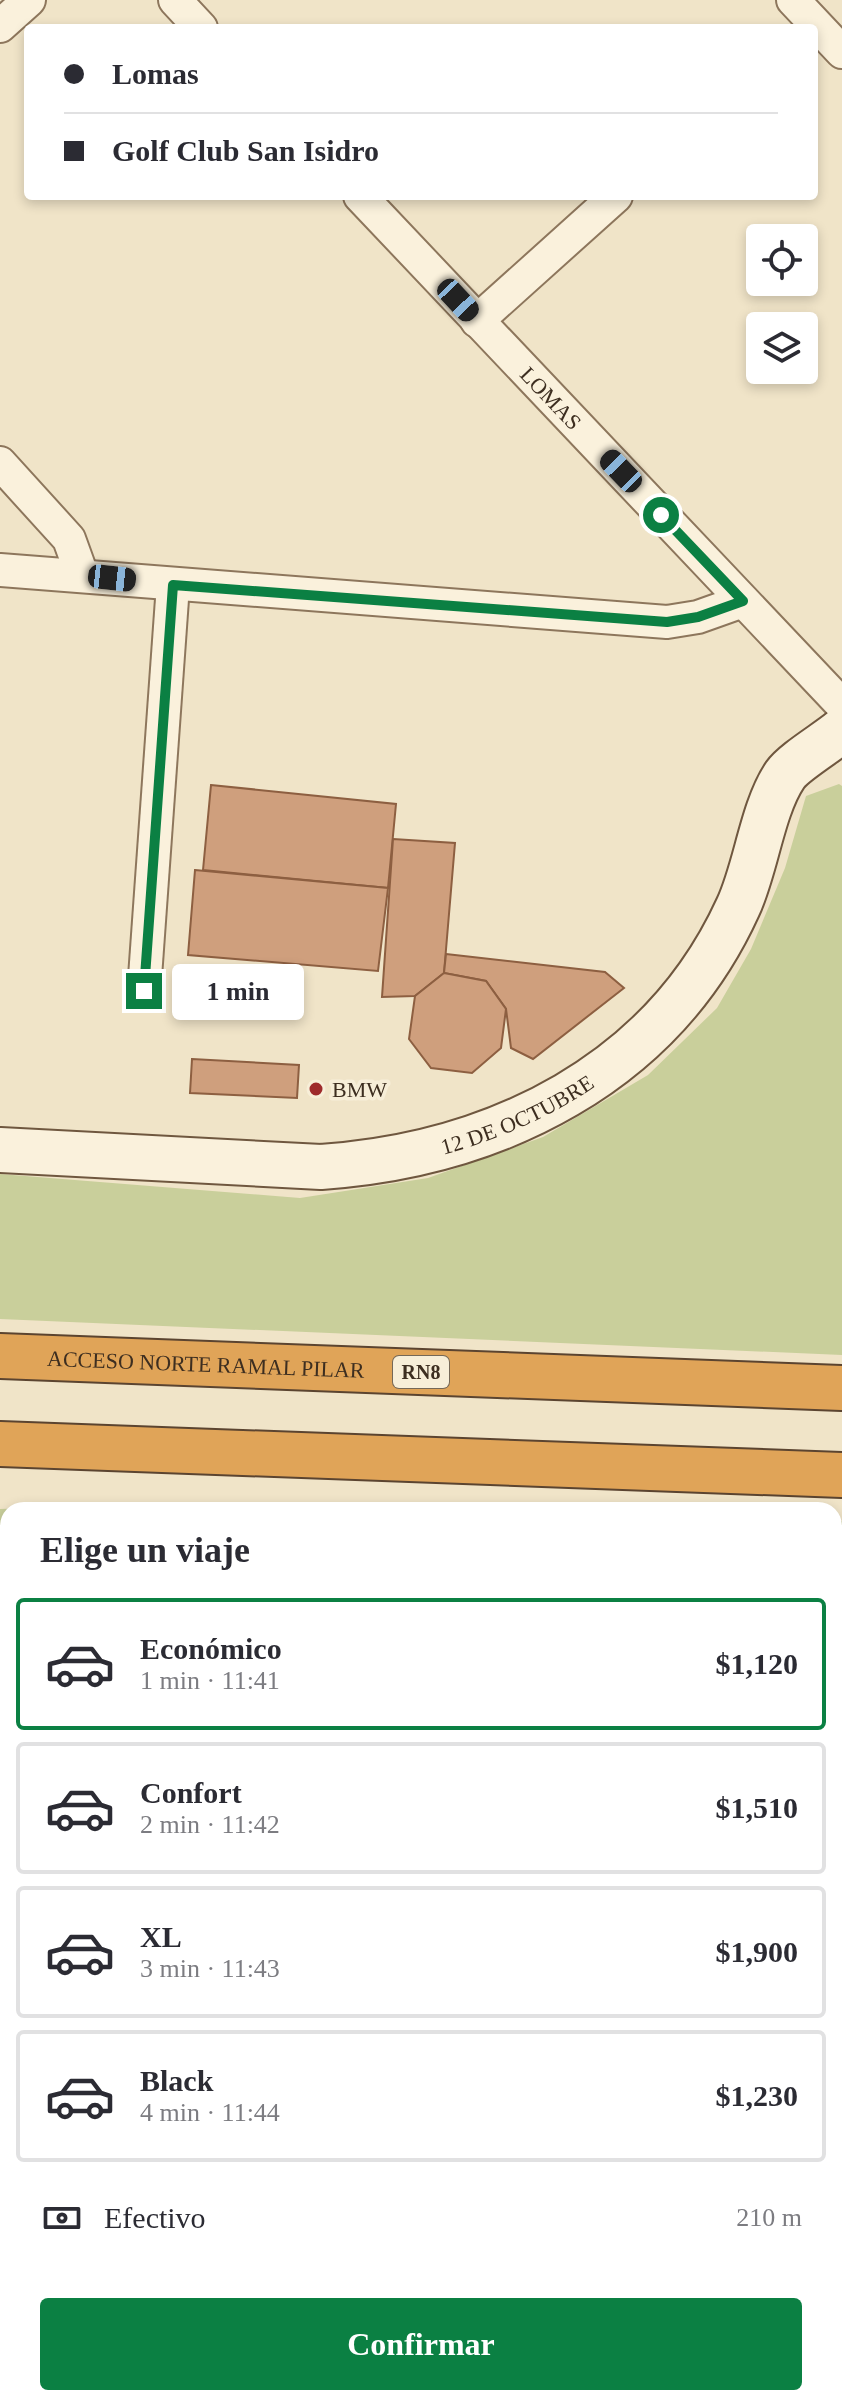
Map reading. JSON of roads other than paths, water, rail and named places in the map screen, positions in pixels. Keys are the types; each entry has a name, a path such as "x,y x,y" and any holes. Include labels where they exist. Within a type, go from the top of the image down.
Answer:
{"highway":[{"name":"ACCESO NORTE RAMAL PILAR","path":"0,1356 842,1388"},
{"path":"0,1444 842,1475"},
{"path":"0,1475 237,1453"}],"street":[{"path":"0,26 29,0"},
{"path":"175,0 197,24"},
{"path":"811,12 842,52"},
{"name":"LOMAS","path":"364,200 842,705"},
{"path":"477,321 612,200"},
{"path":"0,463 69,539 82,575"},
{"path":"0,570 667,622 698,617 743,601"},
{"path":"144,991 173,585"},
{"name":"12 DE OCTUBRE","path":"0,1150 321,1167 364,1164 456,1145 544,1110 632,1049 691,983 739,906 785,773 842,730"}],"place":[{"name":"BMW","path":"316,1089"}]}
